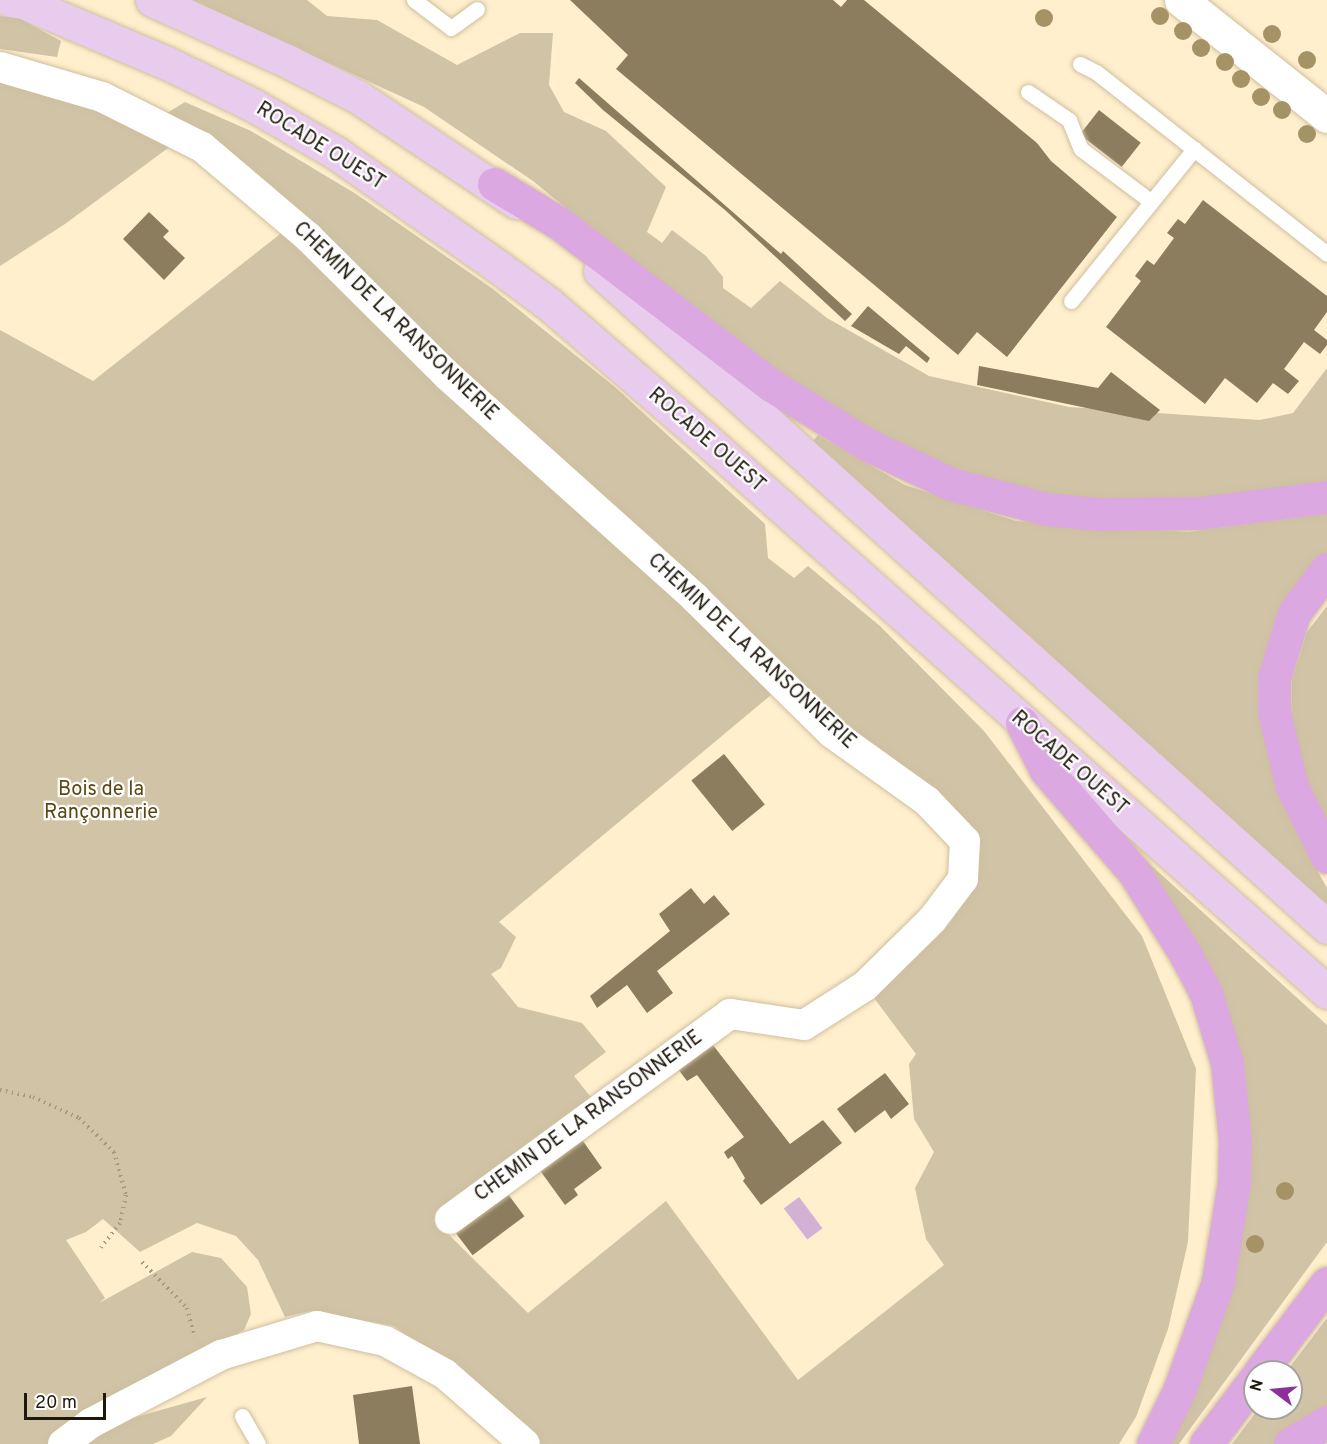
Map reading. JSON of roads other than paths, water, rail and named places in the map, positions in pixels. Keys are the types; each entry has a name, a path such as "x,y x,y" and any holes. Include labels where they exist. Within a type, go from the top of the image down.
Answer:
{"highway":[{"path":"494,184 560,223 771,386 866,444 951,484 1046,509 1098,514 1200,513 1327,497"},
{"path":"1327,568 1299,604 1286,633 1274,678 1274,712 1292,788 1327,857"},
{"path":"1022,723 1046,770 1134,872 1186,955 1206,993 1227,1062 1235,1140 1226,1241 1202,1333 1154,1444"},
{"path":"1269,1360 1327,1283"},
{"path":"1206,1444 1243,1395"},
{"path":"1290,1444 1327,1422"}],"main road":[{"name":"ROCADE OUEST","path":"10,0 146,53 253,105 336,153 455,235 567,320 1327,992"},
{"path":"152,0 358,97 494,184 589,260 1327,927"}],"street":[{"path":"1181,0 1327,116"},
{"name":"CHEMIN DE LA RANSONNERIE","path":"0,67 102,97 202,147 308,237 448,376 695,598 832,733 927,801 965,841 963,879 932,920 865,986 804,1025 730,1014 450,1219"},
{"path":"63,1444 91,1423 221,1355 317,1326 385,1341 445,1374 525,1444"}],"lane":[{"path":"414,0 451,28 477,9"},
{"path":"1080,64 1096,72 1327,254"},
{"path":"1028,92 1070,120 1080,149 1149,200"},
{"path":"1071,302 1149,200 1194,149"},
{"path":"242,1416 258,1444"}],"park label":[{"name":"Bois de la Rançonnerie","path":"101,802"}]}
